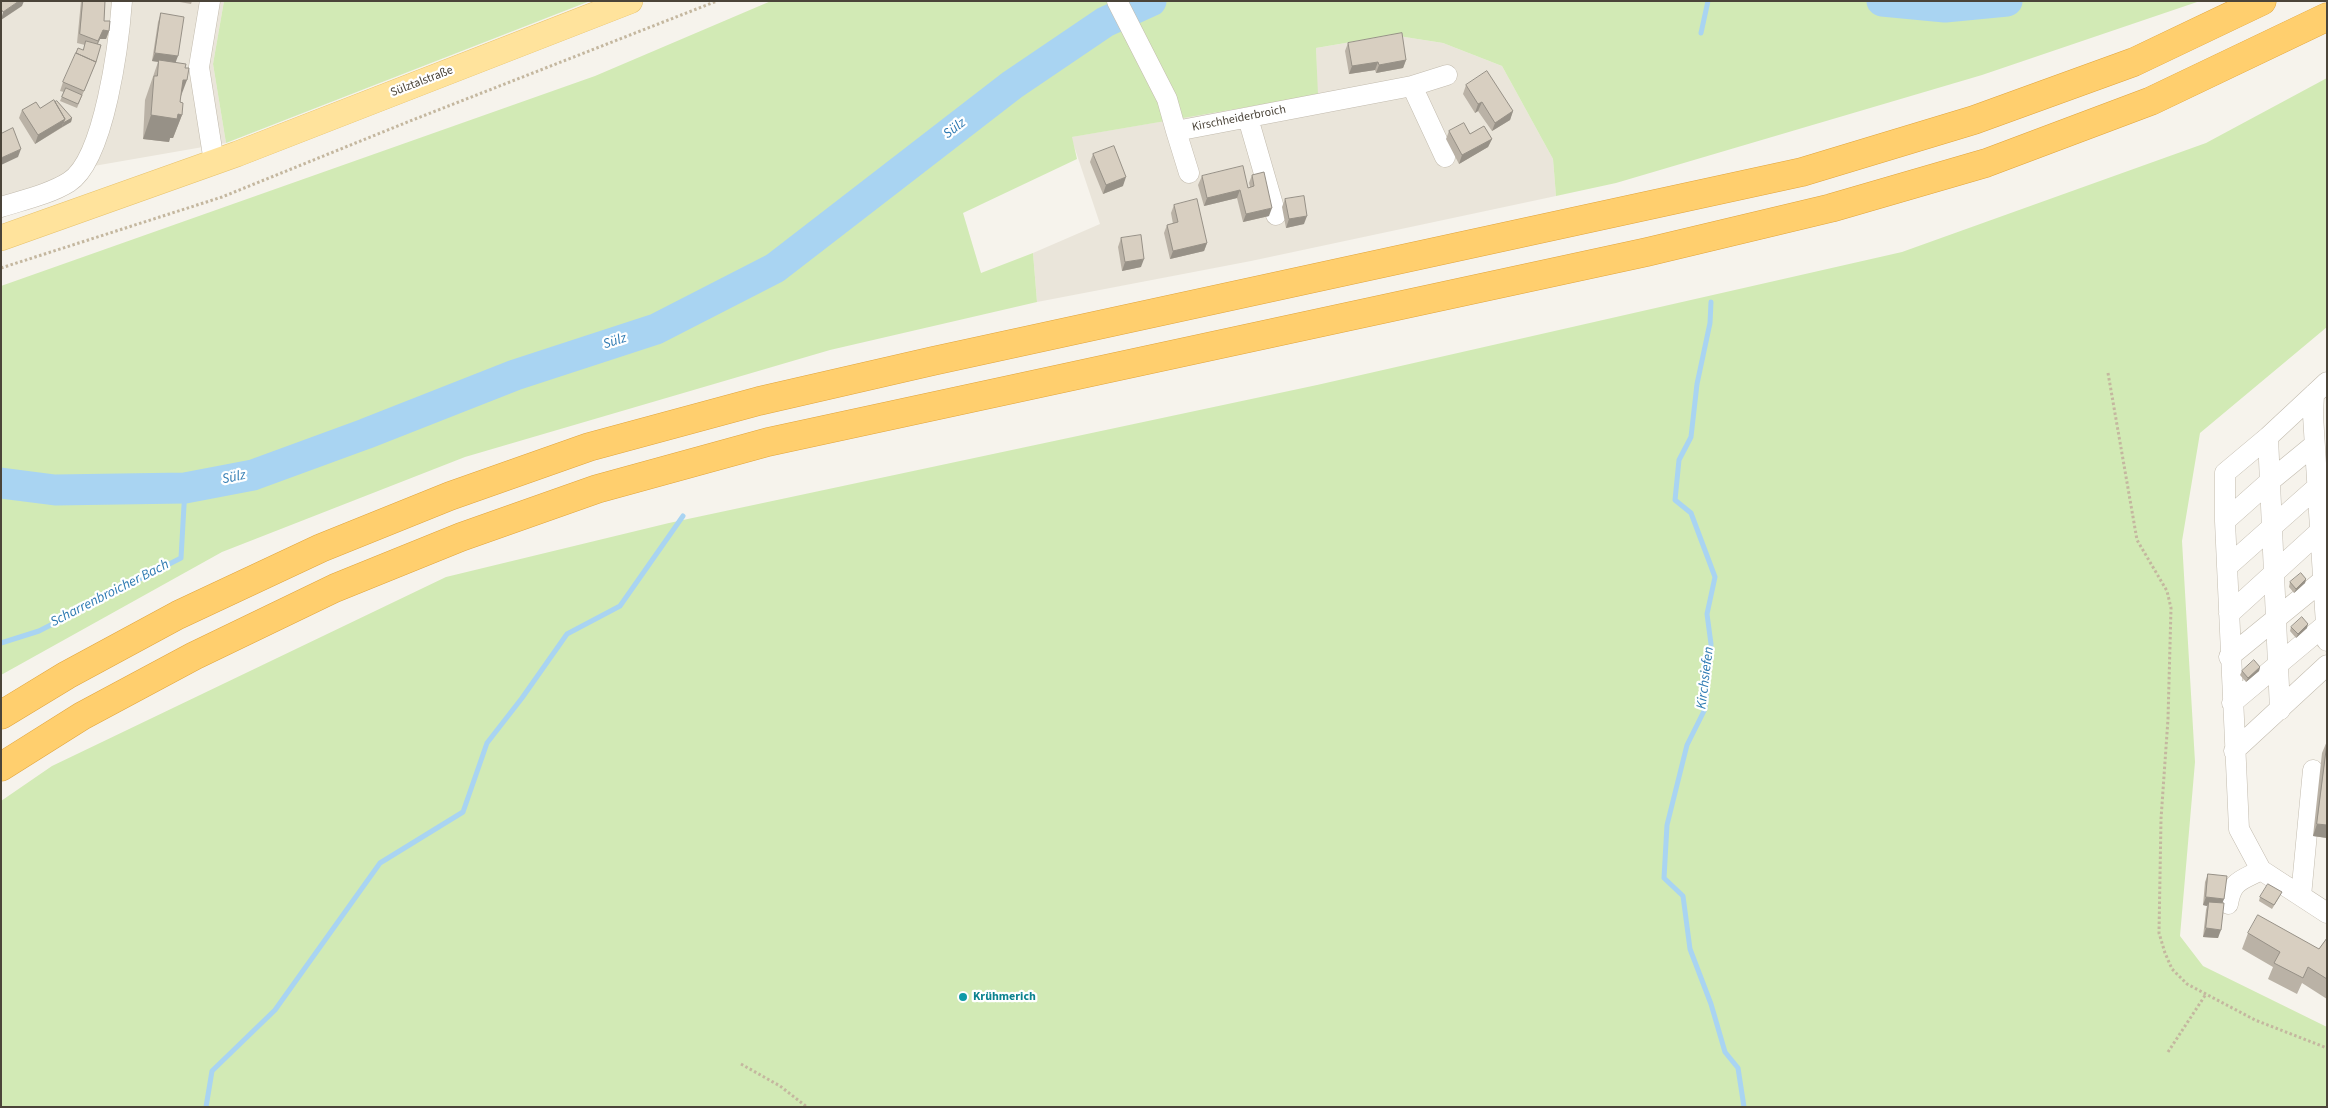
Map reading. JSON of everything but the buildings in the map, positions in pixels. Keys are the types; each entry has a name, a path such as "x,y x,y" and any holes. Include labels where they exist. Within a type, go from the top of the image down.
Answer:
{"highway":[{"path":"1,715 67,675 178,615 321,548 450,496 588,447 760,401 933,361 1802,172 1974,120 2134,62 2262,1"},
{"path":"1,767 82,716 185,661 335,588 461,538 597,489 768,442 1647,252 1831,208 1986,162 2151,101 2327,17"}],"main road":[{"name":"Sülztalstraße","path":"1,238 126,195 225,158 630,1"}],"street":[{"path":"1,207 36,196 71,181 84,166 108,104 120,38 122,1"},
{"path":"210,1 199,67 225,158"},
{"name":"Kirschheiderbroich","path":"1117,1 1167,99 1176,131 1412,86 1447,75"},
{"path":"1412,86 1445,157"},
{"path":"1248,118 1276,216"},
{"path":"1176,131 1189,173"},
{"path":"2320,388 2268,437 2225,473 2225,521 2238,829 2261,870 2327,913"},
{"path":"2232,703 2278,664 2326,633 2313,415 2320,388"},
{"path":"2268,437 2280,710"},
{"path":"2225,521 2314,445"},
{"path":"2227,567 2317,487"},
{"path":"2229,614 2320,532"},
{"path":"2230,658 2322,581"},
{"path":"2234,751 2327,665"},
{"path":"2301,896 2313,770"},
{"path":"2228,904 2230,889 2238,882 2261,870"}],"path":[{"path":"1,268 222,197 717,1"},
{"path":"2108,372 2137,540 2167,591 2171,608 2168,719 2161,818 2160,934 2172,969 2187,984 2255,1020 2327,1048"},
{"path":"2168,1052 2206,994"},
{"path":"741,1064 780,1086 807,1107"}],"shaded area":[{"path":"1,1 224,1 213,64 226,143 88,167 1,199"},
{"path":"1392,35 1443,43 1502,66 1553,159 1556,196 1251,261 1037,302 1033,253 1100,224 1071,137 1317,95 1316,48"}],"green space":[{"path":"224,1 590,1 226,143 213,64"},
{"path":"771,1 2200,1 1982,75 1616,183 1556,196 1553,159 1502,66 1443,43 1392,35 1316,48 1318,95 1072,137 1077,159 963,213 981,273 1033,253 1037,302 830,350 465,457 222,552 1,675 1,286 595,76"},
{"path":"2327,78 2327,327 2200,433 2182,541 2195,762 2180,936 2203,966 2327,1027 2327,1107 1,1107 1,801 52,766 446,577 669,523 1317,385 1902,252 2206,143"}],"waterway":[{"name":"Sülz","path":"1,483 55,490 185,488 253,475 365,434 515,375 656,329 775,268 1012,85 1105,22 1151,1"},
{"name":"Kirchsiefen","path":"1701,33 1708,1"},
{"name":"Sülz","path":"1882,1 1945,7 2007,1"},
{"name":"Kirchsiefen","path":"1711,302 1710,323 1697,384 1691,437 1679,460 1675,500 1691,513 1715,577 1707,614 1711,644 1705,709 1687,745 1667,825 1664,878 1683,896 1690,949 1711,1004 1725,1052 1738,1068 1744,1107"},
{"name":"Scharrenbroicher Bach","path":"1,643 39,631 181,558 185,488"},
{"path":"206,1107 212,1071 275,1010 380,863 463,812 487,743 522,698 567,634 620,606 683,516"}],"place":[{"name":"Krühmerich","path":"963,997"}]}
